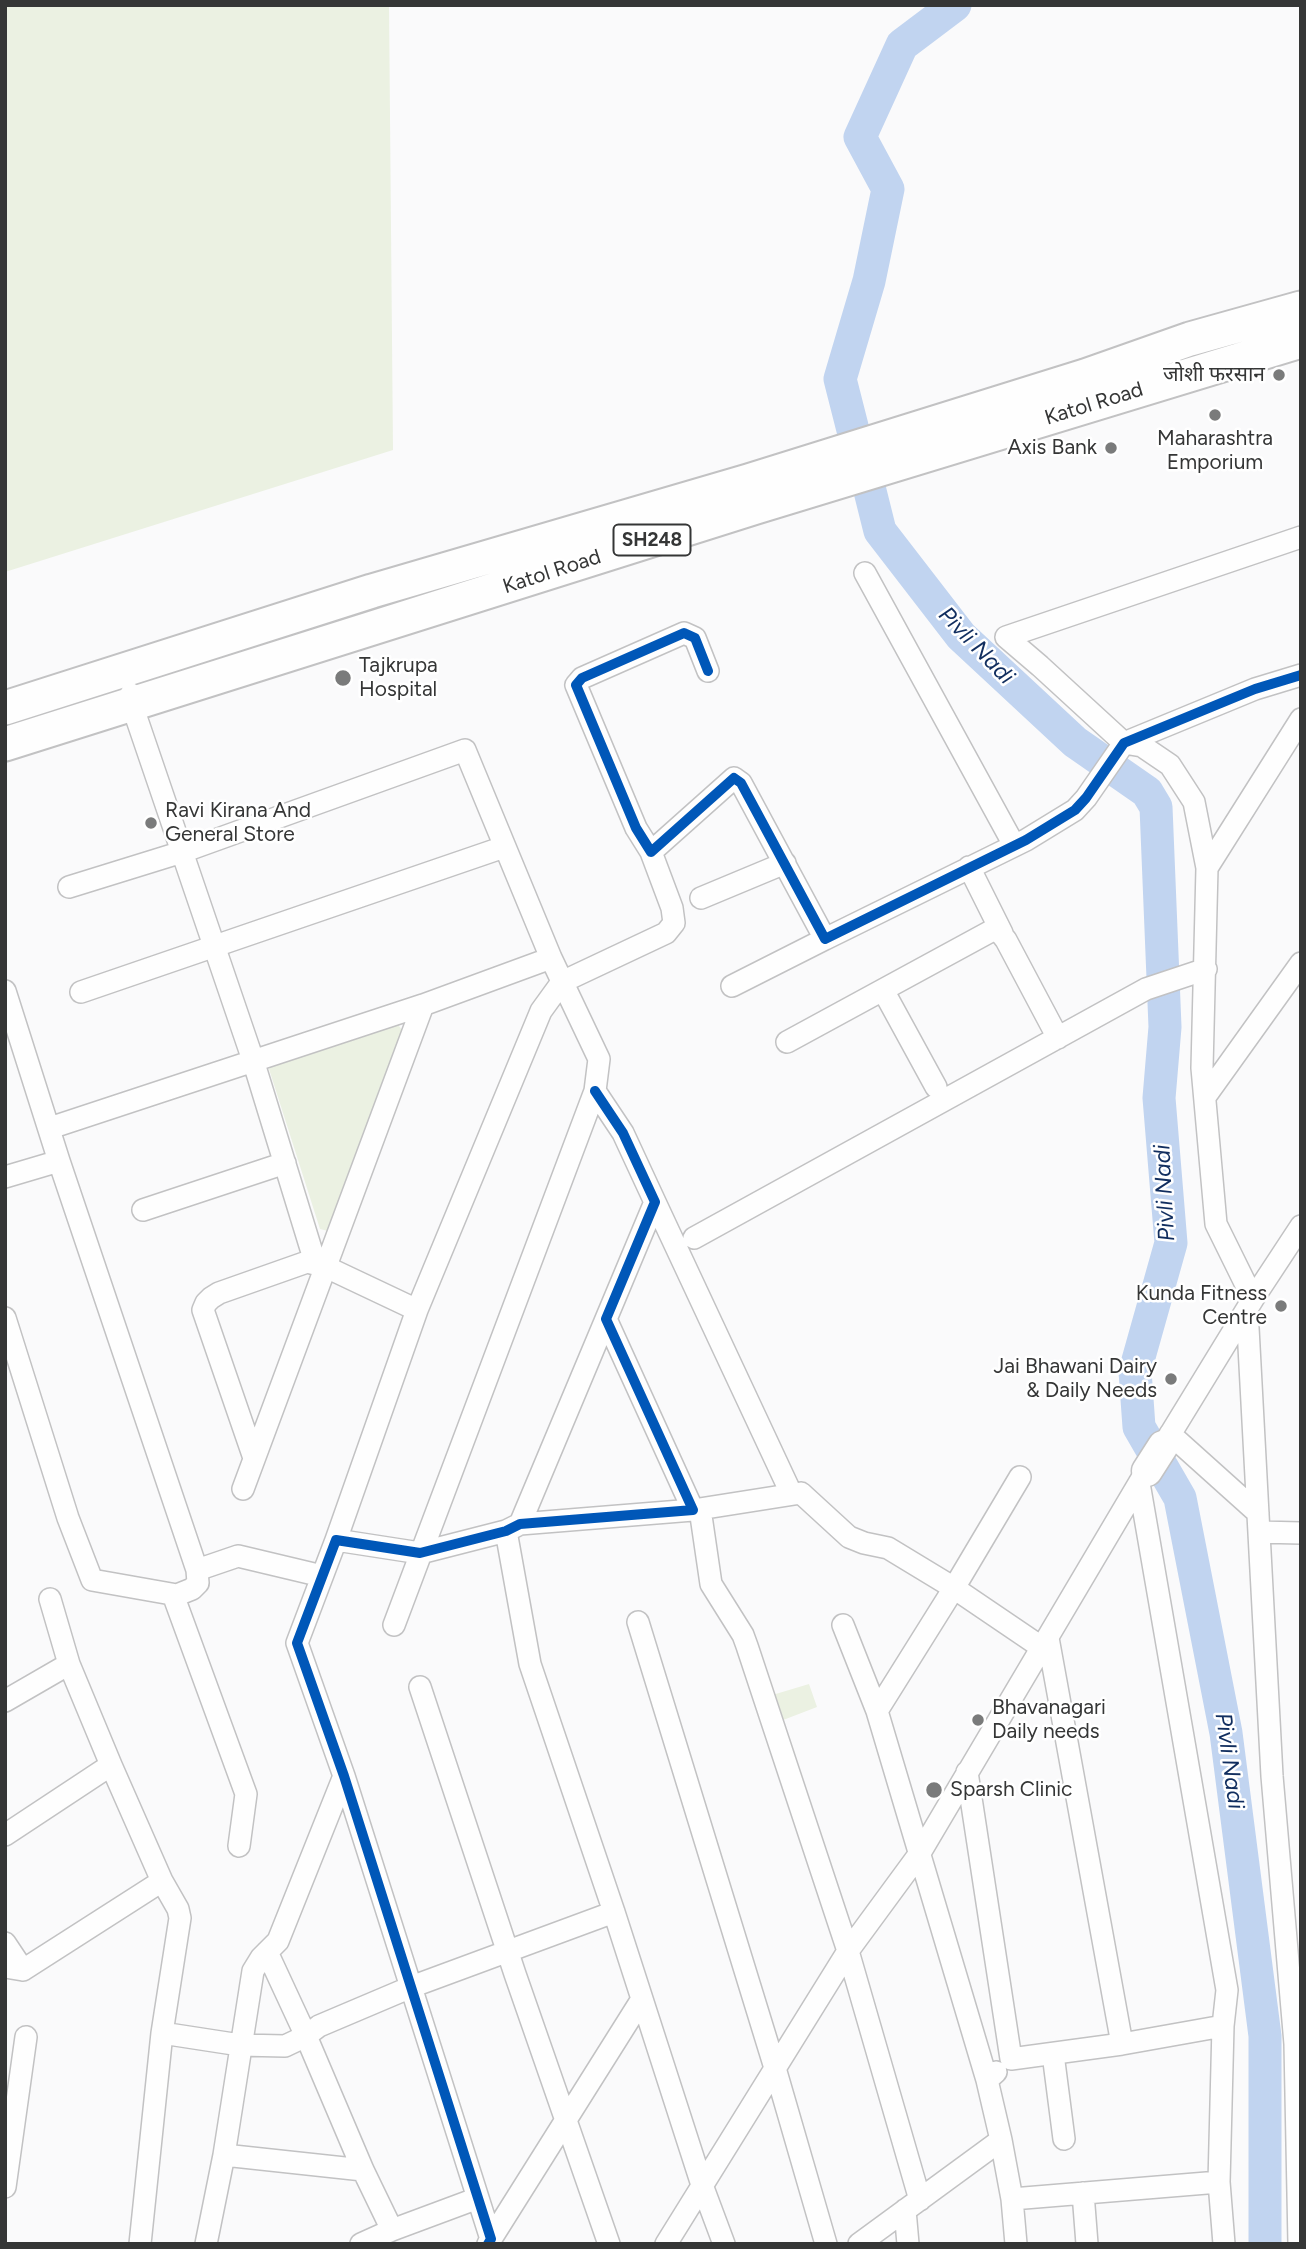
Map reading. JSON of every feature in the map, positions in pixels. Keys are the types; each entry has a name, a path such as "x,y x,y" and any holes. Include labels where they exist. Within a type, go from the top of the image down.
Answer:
{"main road":[{"name":"Katol Road","path":"5,744 132,705 752,494 1190,339 1301,308"},
{"name":"Katol Road","path":"5,708 372,591 752,494 1301,341"}],"street":[{"path":"1119,749 1040,666 1006,637 1301,537"},
{"path":"865,573 1014,845"},
{"path":"490,2241 344,1776 297,1643 417,1310 541,1011 562,982 666,933 674,923 672,908 651,852 636,828 576,685 582,678 684,633 695,638 708,671"},
{"path":"130,667 132,705 253,1060 319,1264"},
{"path":"732,986 1014,845 1074,810 1095,786 1119,749 1255,689 1301,675"},
{"path":"1207,868 1301,719"},
{"path":"1119,749 1142,746 1170,765 1194,802 1207,868 1202,1068 1216,1224 1250,1304 1272,1776 1298,2045 1299,2244"},
{"path":"69,887 182,852 465,750 551,958 599,1059 595,1091 394,1625"},
{"path":"651,852 734,778 741,783 825,939"},
{"path":"81,992 504,847"},
{"path":"701,898 785,863"},
{"path":"969,867 1058,1038"},
{"path":"787,1042 993,930 1002,933"},
{"path":"50,1128 423,1005 551,958"},
{"path":"1205,1097 1301,962"},
{"path":"694,1238 1146,989 1206,969"},
{"path":"883,990 936,1087"},
{"path":"5,991 59,1161 197,1570 198,1583 192,1589 177,1595 92,1580 68,1518 5,1318"},
{"path":"243,1489 319,1264 423,1005"},
{"path":"595,1091 623,1133 791,1493"},
{"path":"5,1177 59,1161"},
{"path":"143,1210 285,1163"},
{"path":"655,1202 513,1528 530,1664 702,2185 724,2244"},
{"path":"666,2244 848,1951 920,1853 1155,1458 1301,1226"},
{"path":"254,1458 204,1310 206,1303 219,1293 307,1262 319,1264 417,1310"},
{"path":"606,1319 697,1509 711,1584 747,1646 848,1951 912,2205 908,2244"},
{"path":"1155,1458 1259,1523 1301,1532"},
{"path":"1155,1458 1227,1990 1223,2026 1219,2182 1224,2244"},
{"path":"877,1712 1020,1477"},
{"path":"336,1540 420,1553 513,1528 697,1509 801,1493 857,1540 888,1548 1045,1642 1122,2045"},
{"path":"197,1570 237,1556 321,1576"},
{"path":"177,1595 176,1605 246,1794 239,1846"},
{"path":"50,1599 69,1664 180,1918 162,2033 140,2244"},
{"path":"638,1622 775,2068 826,2244"},
{"path":"843,1625 877,1712 987,2080 1012,2199 1016,2244"},
{"path":"5,1701 69,1664"},
{"path":"420,1687 609,2244"},
{"path":"5,1835 111,1765"},
{"path":"967,1772 1011,2059"},
{"path":"206,2244 224,2155 253,1971 278,1941 344,1776"},
{"path":"5,1942 14,1969 171,1895"},
{"path":"162,2033 240,2045 285,2046 319,2026 411,1987 614,1912"},
{"path":"267,1952 392,2230"},
{"path":"490,2241 642,1999"},
{"path":"987,2080 1011,2059 1122,2045 1223,2026"},
{"path":"5,2188 26,2037"},
{"path":"1052,2054 1064,2139"},
{"path":"859,2244 1001,2140"},
{"path":"224,2155 363,2170"},
{"path":"1012,2199 1219,2182"},
{"path":"1083,2193 1087,2244"},
{"path":"361,2244 478,2198"}],"green space":[{"path":"5,5 389,5 393,450 5,572"},
{"path":"396,1022 402,1030 334,1222 328,1231 320,1229 269,1069"},
{"path":"809,1684 817,1707 778,1722 769,1696"}],"waterway":[{"name":"Pivli Nadi","path":"854,434 840,379 869,281 888,189 860,137 902,45 955,5"},
{"name":"Pivli Nadi","path":"870,491 880,531 961,636 1075,742 1147,792 1156,807 1165,1027 1159,1098 1171,1243 1135,1371 1139,1427 1180,1498 1226,1733 1265,2036 1265,2244"}],"cycle path":[{"path":"708,671 695,638 684,633 582,678 576,685 636,828 651,852 734,778 741,783 825,939 1026,840 1075,810 1124,743 1255,689 1301,675"},
{"path":"488,2244 491,2239 344,1776 297,1643 336,1540 420,1553 506,1531 520,1524 693,1510 606,1319 655,1202 623,1133 595,1091"}],"place":[{"name":"जोशी फरसान","path":"1279,375"},
{"name":"Maharashtra Emporium","path":"1215,415"},
{"name":"Axis Bank","path":"1111,448"},
{"name":"Tajkrupa Hospital","path":"343,678"},
{"name":"Ravi Kirana And General Store","path":"151,823"},
{"name":"Kunda Fitness Centre","path":"1281,1306"},
{"name":"Jai Bhawani Dairy & Daily Needs","path":"1171,1379"},
{"name":"Bhavanagari Daily needs","path":"978,1720"},
{"name":"Sparsh Clinic","path":"934,1790"}]}
